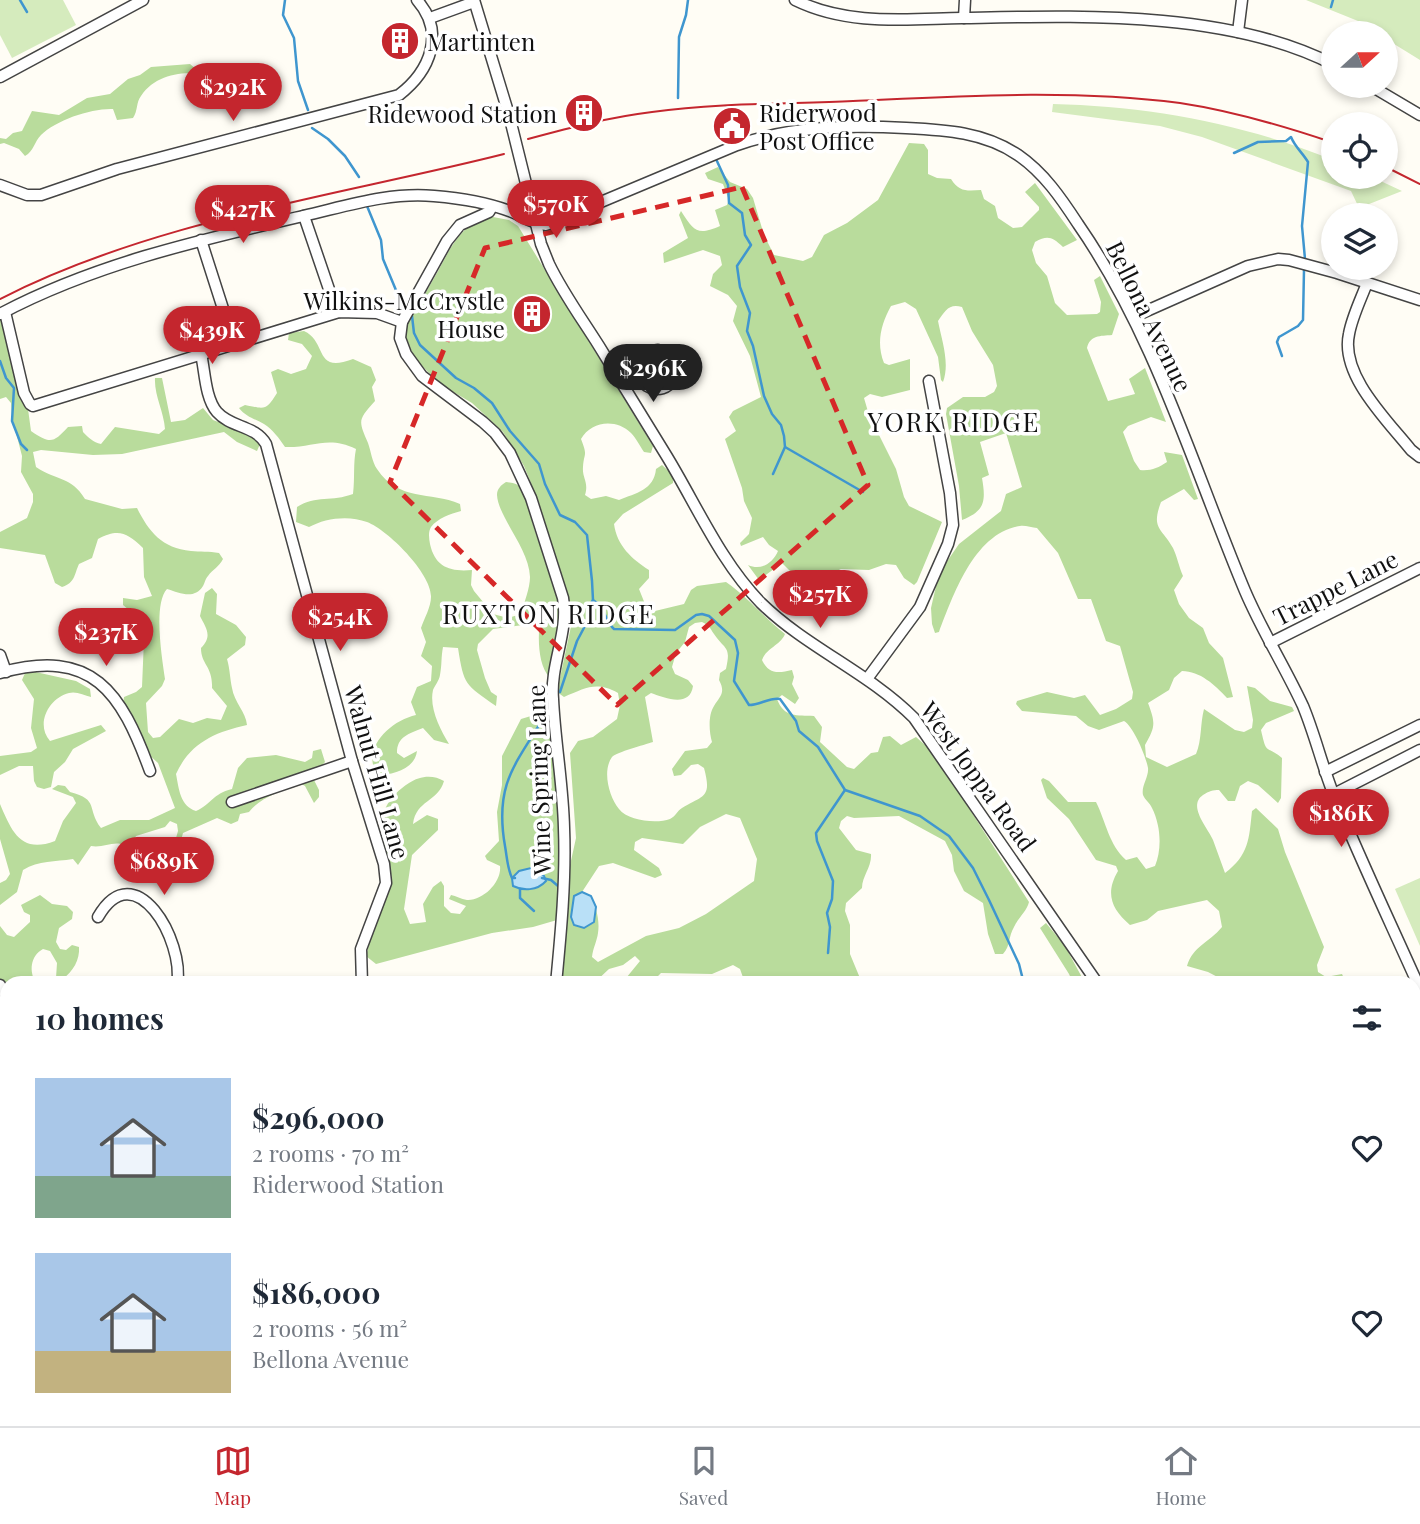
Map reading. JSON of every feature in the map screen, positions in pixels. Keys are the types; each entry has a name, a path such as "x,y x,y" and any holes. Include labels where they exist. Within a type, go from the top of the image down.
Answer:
{"street":[{"path":"0,77 143,0"},
{"path":"0,186 27,195 41,195 117,169 399,95 414,83 427,63 432,36 430,18 417,0"},
{"path":"795,0 820,11 849,18 1075,18 1135,21 1238,32 1284,44 1321,60"},
{"path":"964,18 965,0"},
{"path":"1238,32 1242,0"},
{"path":"430,18 474,1"},
{"name":"West Joppa Road","path":"474,1 509,115 536,225 549,264 741,581 793,631 867,679 903,707 926,734 1092,976"},
{"path":"1391,98 1420,115"},
{"name":"Bellona Avenue","path":"536,225 546,225 737,145 812,128 852,126 959,132 992,141 1008,149 1046,179 1095,248 1133,317 1242,584 1303,708 1334,794 1414,976"},
{"path":"492,207 489,212 460,225 447,241 402,322 377,313 339,312 32,406 24,393 3,313 81,278 201,240 378,198 403,195 433,196 492,207 510,211 536,225"},
{"path":"304,216 339,312"},
{"path":"201,240 234,343"},
{"path":"1133,317 1248,266 1278,259 1420,300"},
{"path":"1367,283 1348,335 1349,361 1366,392 1411,450 1420,457"},
{"name":"Wine Spring Lane","path":"402,322 400,338 413,365 495,433 519,470 546,542 563,598 566,611 552,699 562,802 565,872 557,976"},
{"path":"616,374 630,364 650,350 657,350 671,360 676,372 673,381 654,389 646,385 630,364"},
{"name":"Walnut Hill Lane","path":"201,354 211,401 216,411 223,418 256,432 266,444 352,761 380,847 386,883 361,950 362,976"},
{"path":"867,679 920,607 948,544 953,525 950,493 929,381"},
{"name":"Trappe Lane","path":"1270,643 1420,568"},
{"path":"0,655 3,673 37,666 61,666 83,672 98,681 120,705 150,771"},
{"path":"1325,772 1420,725"},
{"path":"1334,794 1420,750"},
{"path":"232,802 352,761"},
{"path":"98,917 108,902 123,895 139,898 163,920 178,966 177,976"}],"highlighted area":[{"path":"742,187 868,485 617,705 390,482 485,248"}],"green space":[{"path":"0,0 63,0 76,25 12,58 0,35"},
{"path":"1306,0 1420,0 1420,60 1398,46 1398,21 1358,21"},
{"path":"190,64 197,70 193,73 164,78 151,85 139,98 133,118 117,120 113,109 75,116 48,130 25,156 19,149 0,144 0,138 6,139 13,133 22,131 32,111 59,115 87,98 110,94 128,79 151,67"},
{"path":"1053,104 1089,106 1160,113 1231,127 1321,155 1321,180 1202,137 1160,126 1052,112"},
{"path":"909,143 924,144 928,150 928,174 951,179 964,190 981,190 984,199 995,206 998,218 1013,228 1022,227 1039,210 1025,192 1035,183 1077,240 1063,247 1053,239 1043,238 1035,242 1032,250 1036,263 1047,276 1055,303 1067,315 1100,312 1101,302 1094,280 1100,276 1119,314 1112,335 1093,338 1087,348 1108,401 1135,394 1129,379 1145,368 1166,422 1151,417 1128,426 1123,432 1140,470 1154,469 1167,462 1164,452 1182,455 1198,499 1194,500 1184,489 1161,502 1157,523 1173,548 1183,576 1174,590 1179,604 1189,618 1203,628 1209,643 1223,658 1233,697 1227,698 1201,676 1182,671 1174,678 1169,690 1148,703 1153,725 1145,745 1146,757 1167,767 1196,754 1204,709 1235,730 1244,732 1252,728 1247,686 1255,688 1270,701 1292,707 1294,711 1266,723 1261,730 1266,747 1282,758 1281,798 1278,803 1258,785 1248,781 1240,786 1235,801 1228,801 1219,790 1205,794 1197,805 1225,873 1243,853 1252,811 1256,808 1278,829 1324,947 1317,965 1318,972 1324,976 1216,976 1187,966 1197,949 1222,927 1219,911 1207,900 1158,911 1147,920 1130,925 1114,907 1111,894 1118,871 1116,866 1096,860 1069,819 1047,798 1041,780 1043,778 1049,781 1068,802 1096,802 1120,854 1126,860 1137,857 1146,869 1155,866 1160,837 1155,815 1143,795 1148,768 1139,742 1124,721 1099,730 1088,726 1076,716 1022,711 1016,704 1017,701 1047,692 1074,698 1085,695 1100,715 1132,699 1133,692 1120,646 1106,641 1091,599 1078,599 1058,553 1037,528 1020,526 1004,531 990,540 968,568 939,632 935,633 931,608 939,573 959,544 1001,511 1006,494 1022,487 1006,433 980,442 989,475 982,478 984,493 979,509 962,520 947,408 963,397 985,397 994,392 997,386 993,365 972,331 962,307 951,307 938,321 946,360 943,382 938,357 916,309 905,302 891,306 881,334 880,348 884,363 889,365 910,359 910,390 882,397 870,394 864,398 869,415 896,469 909,506 942,522 917,582 914,585 904,578 896,565 886,564 869,570 841,569 804,585 782,563 759,580 748,565 766,565 778,551 763,537 741,546 740,543 749,534 752,518 725,439 736,431 729,417 733,411 761,397 750,356 733,321 737,306 728,295 710,286 713,274 722,265 720,256 703,250 664,263 663,253 688,238 679,215 681,211 697,230 706,231 720,226 715,210 727,205 729,200 723,184 708,179 705,173 718,167 730,182 747,189 753,198 764,235 774,255 803,261 812,257 824,235 847,223 878,200"},
{"path":"1345,189 1402,191 1372,203 1357,203 1351,191"},
{"path":"493,217 509,220 518,226 653,446 651,453 644,452 631,433 618,425 604,424 591,428 581,439 585,452 585,495 591,499 606,496 619,500 648,486 656,469 662,465 673,475 673,483 623,514 614,524 618,539 626,551 649,570 649,578 639,589 647,609 655,611 684,604 691,590 697,586 726,582 785,634 762,660 775,672 792,670 792,684 799,698 795,704 782,695 777,699 783,710 797,715 814,716 822,727 820,742 847,767 854,769 871,753 878,752 883,737 890,736 901,745 916,737 933,752 1029,902 1012,931 1003,954 995,954 988,934 983,903 964,891 954,871 952,855 945,841 899,816 847,816 841,821 839,828 856,850 871,854 862,888 846,903 845,911 850,925 850,954 859,976 742,976 740,969 733,965 712,974 661,973 658,976 628,976 640,961 635,956 623,965 609,969 602,976 562,976 567,879 576,838 570,753 578,741 593,737 617,719 620,705 618,693 603,687 585,689 564,697 557,692 573,617 539,503 524,466 503,432 472,403 440,384 415,359 405,335 408,321 450,249 463,231","holes":["702,622 728,652 726,669 720,673 721,694 711,714 712,742 707,748 685,751 672,769 674,776 681,775 691,765 698,764 704,768 706,790 701,798 682,808 670,819 636,819 623,813 612,798 607,776 609,763 615,755 653,742 645,697 651,693 676,700 691,693 693,686 688,680 675,674 672,667 676,653 685,642 689,627","726,814 740,818 757,859 754,881 706,914 679,928 646,936 598,962 592,957 598,933 598,918 591,896 582,892 599,866 613,863 655,878 662,875 659,868 634,850 635,842 642,838 683,844 700,827"]},
{"path":"2,317 19,391 28,409 31,431 43,438 52,440 68,427 82,426 87,436 101,444 115,427 159,434 165,429 155,378 162,378 171,422 185,420 203,408 213,420 247,433 260,444 257,451 237,442 224,432 122,454 93,455 41,450 33,452 36,467 69,482 85,499 122,509 137,508 146,524 164,542 191,551 219,553 223,559 195,593 186,594 167,589 160,606 165,679 146,703 148,732 153,738 160,737 179,719 193,723 207,718 221,720 227,706 212,688 211,675 202,654 201,648 208,636 200,616 205,593 212,588 217,594 216,614 236,625 246,637 245,645 227,659 233,693 247,725 214,735 188,754 176,774 183,801 196,811 232,789 238,768 247,758 276,755 305,762 312,758 313,751 321,749 325,762 312,776 319,790 319,797 314,803 305,786 298,782 265,799 249,812 240,814 238,821 231,824 217,818 183,833 177,856 170,859 178,831 177,824 170,821 165,827 136,836 129,849 128,864 121,844 91,846 78,865 73,859 41,863 23,870 17,892 0,905 0,883 10,874 0,839 0,804 19,838 34,845 55,841 63,821 76,803 73,797 52,789 58,785 65,786 70,792 89,802 101,828 120,820 149,820 175,808 158,763 147,753 123,705 124,697 142,687 145,615 129,610 123,605 123,598 137,600 152,596 144,577 143,548 132,539 117,533 98,539 92,558 79,564 72,581 62,587 55,583 45,555 0,548 0,532 27,518 33,502 33,494 21,472 22,456 11,403 6,397 0,399"},
{"path":"304,331 316,342 326,360 340,363 353,359 371,367 376,380 372,387 375,401 365,412 361,425 374,463 386,479 405,491 460,504 461,511 441,519 430,529 432,552 440,563 450,569 472,570 471,585 493,614 508,618 521,614 530,581 528,566 525,555 502,513 497,495 504,483 513,483 520,487 526,496 556,595 559,627 550,678 540,656 541,612 523,625 493,629 478,644 477,650 485,678 491,692 497,696 496,706 472,688 464,677 458,648 443,647 440,675 432,697 439,725 449,744 434,740 423,728 409,734 399,743 397,753 404,758 417,751 415,757 408,767 390,774 377,775 373,765 375,746 397,723 416,715 411,702 417,687 431,681 432,666 421,656 426,642 421,628 431,601 429,588 417,565 397,543 367,522 337,518 309,527 296,522 297,507 304,503 353,494 356,449 329,442 285,447 270,429 239,408 245,405 264,407 270,403 277,393 271,372 278,369 291,374 306,369 312,356 302,344 288,340 289,333"},
{"path":"31,671 76,681 90,689 91,697 69,693 55,700 50,706 46,712 44,727 50,741 101,725 106,731 73,749 65,762 54,772 51,787 44,789 37,787 34,781 33,766 19,766 0,775 0,756 31,752 37,748 31,728 34,699 22,680 25,673"},
{"path":"549,716 561,826 562,865 557,920 533,927 492,933 376,964 366,956 374,925 388,890 388,860 382,820 394,795 422,777 444,781 437,793 415,816 413,824 427,815 438,819 438,830 412,855 404,909 410,924 426,922 423,904 433,887 441,881 444,886 444,906 451,913 460,914 466,906 449,899 451,895 467,900 479,897 495,884 498,878 500,866 487,860 485,856 499,841 497,812 502,785 502,756 521,719"},
{"path":"1420,878 1420,946 1395,889"},
{"path":"40,895 52,904 67,906 73,912 72,919 59,928 56,942 60,949 66,950 72,945 79,947 77,961 66,976 56,976 57,963 50,951 43,949 35,956 32,964 33,976 0,976 0,926 7,935 14,937 30,922 30,915 24,912 21,905"},
{"path":"1046,923 1065,946 1081,976 1070,976 1040,928"}],"water":[{"path":"531,868 544,876 546,881 530,889 513,886 512,878 519,871"},
{"path":"582,892 591,896 596,907 594,922 584,928 574,925 571,917 574,896"}],"waterway":[{"path":"20,0 27,12"},
{"path":"285,0 283,15 294,38 298,81 308,110"},
{"path":"678,98 679,37 688,0"},
{"path":"1331,7 1333,0"},
{"path":"312,128 345,156 359,177"},
{"path":"1234,153 1258,142 1286,141 1291,137 1306,158 1308,162 1302,226 1305,259"},
{"path":"716,159 728,185 729,203 742,213 745,235 751,245 737,266 740,287 750,313 747,331 764,396 772,414 781,425 784,436 785,447 773,474"},
{"path":"367,206 381,240 383,259 403,307"},
{"path":"1282,356 1277,342 1279,337 1303,320 1304,270"},
{"path":"412,316 414,333 420,345 456,378 492,403 510,431 539,464 560,515 575,522 587,535 593,600 589,619"},
{"path":"0,361 6,378 14,388 12,421 21,444 27,450"},
{"path":"785,447 863,492"},
{"path":"593,600 600,606 614,629 675,630 696,615 709,616 735,640 738,653 734,681 749,705 780,699 796,721 799,731 818,747 845,790 920,816 949,836 973,868 1019,964 1022,976"},
{"path":"560,692 577,641 586,624"},
{"path":"515,878 512,878 508,866 502,824 505,790 517,761 546,714"},
{"path":"828,953 830,927 827,913 832,899 833,881 816,833 845,790"},
{"path":"542,878 551,880 558,886"},
{"path":"520,889 520,898 534,911"}],"tram line":[{"path":"528,139 621,117 702,107 1058,95 1139,99 1200,106 1321,139"},
{"path":"0,299 59,272 183,229 504,154"},
{"path":"1398,173 1420,184"}],"place":[{"name":"Martinten","path":"400,41"},
{"name":"Ridewood Station","path":"584,113"},
{"name":"Riderwood Post Office","path":"732,126"},
{"name":"Wilkins-McCrystle House","path":"532,314"}],"district":[{"name":"YORK RIDGE","path":"954,421"},
{"name":"RUXTON RIDGE","path":"549,613"}]}
